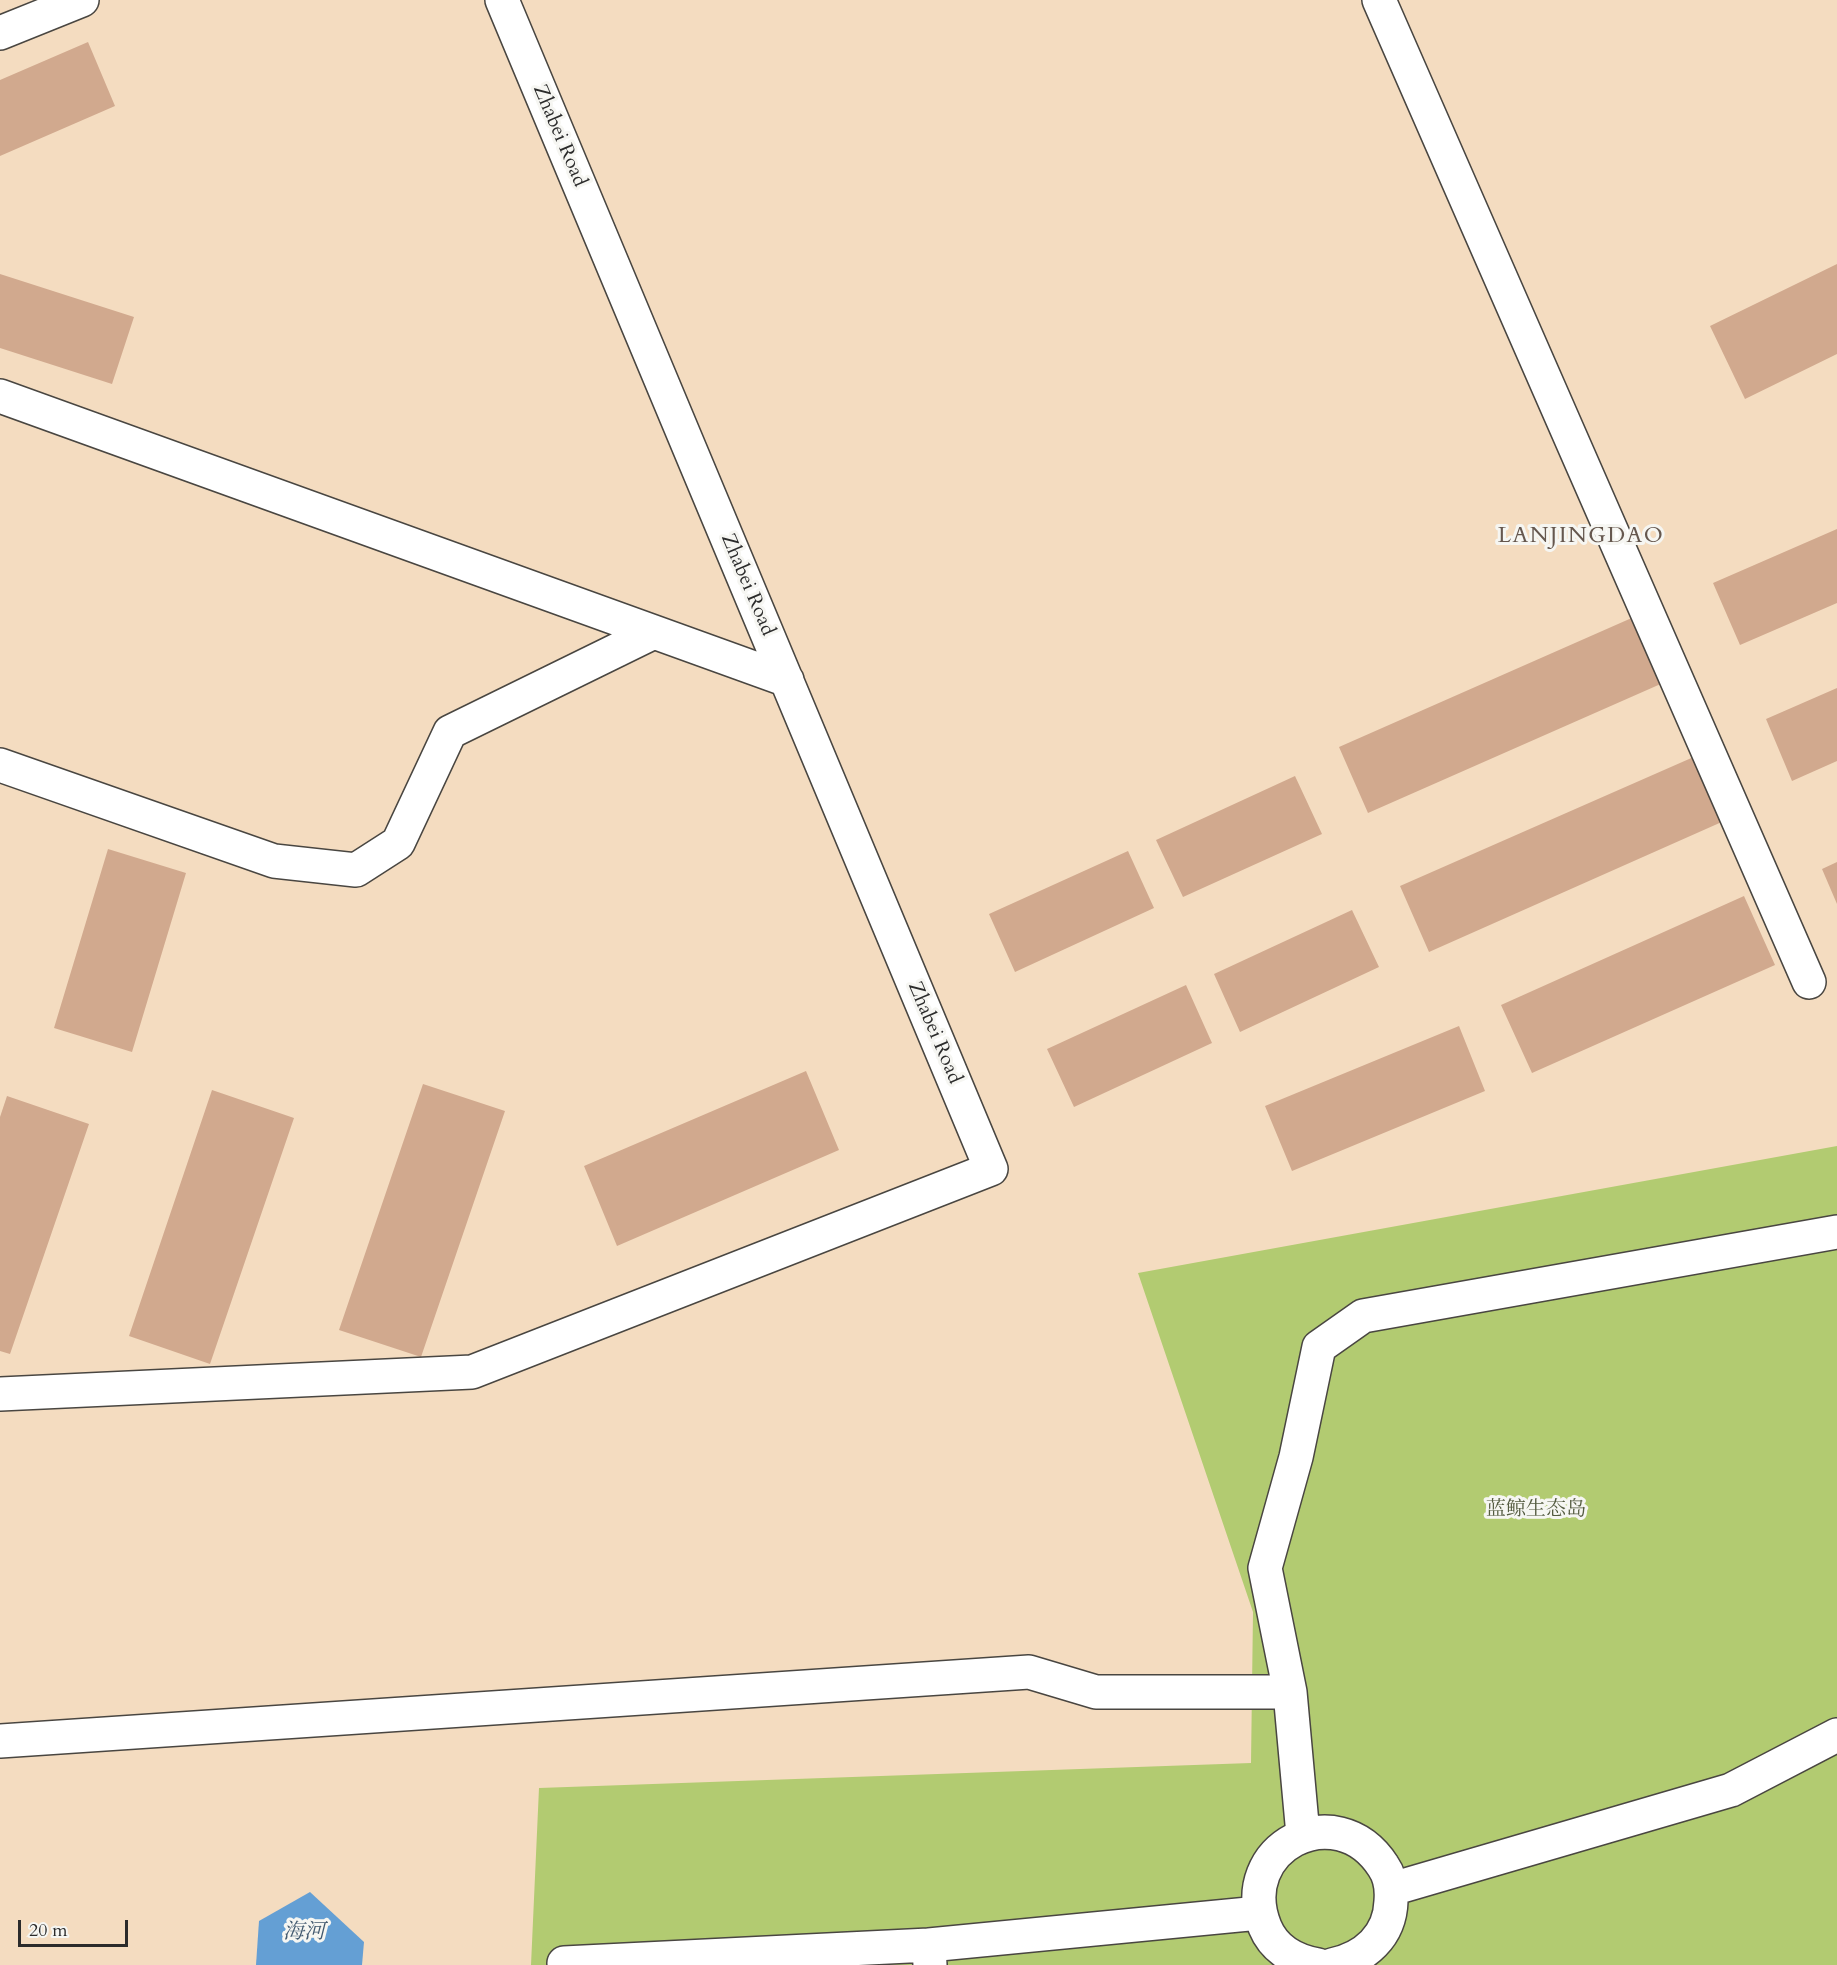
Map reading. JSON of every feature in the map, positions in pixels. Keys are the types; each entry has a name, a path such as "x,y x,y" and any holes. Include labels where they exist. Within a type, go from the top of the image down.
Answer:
{"street":[{"path":"0,33 82,0"},
{"name":"Zhabei Road","path":"0,1394 472,1372 991,1169 502,0"},
{"path":"1379,0 1809,982"},
{"path":"0,396 786,680"},
{"path":"0,765 274,861 356,870 398,843 450,732 654,632"},
{"path":"1303,1835 1290,1692 1264,1568 1296,1457 1319,1347 1363,1316 1837,1232"},
{"path":"0,1741 1029,1671 1096,1692 1290,1692"},
{"path":"1392,1889 1731,1790 1837,1735"},
{"path":"1318,1965 1303,1962 1283,1951 1268,1934 1259,1913 1257,1894 1262,1875 1272,1858 1286,1844 1303,1835 1323,1831 1342,1834 1360,1841 1376,1854 1386,1871 1392,1889 1391,1912 1383,1934 1368,1951 1347,1962 1332,1965"},
{"path":"564,1963 929,1955 1259,1913"}],"green space":[{"name":"蓝鲸生态岛","path":"1837,1146 1837,1965 531,1965 539,1788 1251,1763 1253,1612 1138,1273"}],"water":[{"name":"海河","path":"310,1892 364,1942 362,1965 256,1965 259,1921"}],"building":[{"path":"88,42 115,106 0,156 0,80"},
{"path":"1837,264 1837,354 1745,399 1710,326"},
{"path":"0,274 134,317 112,384 0,348"},
{"path":"1837,529 1837,603 1740,645 1713,583"},
{"path":"1643,613 1672,679 1368,813 1339,747"},
{"path":"1837,688 1837,761 1792,781 1766,719"},
{"path":"1705,752 1733,817 1429,952 1400,886"},
{"path":"1295,776 1322,834 1183,897 1156,840"},
{"path":"108,849 186,873 132,1052 54,1028"},
{"path":"1128,851 1154,908 1015,972 989,914"},
{"path":"1837,862 1837,904 1822,869"},
{"path":"1744,896 1775,965 1532,1073 1501,1005"},
{"path":"1352,910 1379,967 1240,1032 1214,974"},
{"path":"1186,985 1212,1043 1074,1107 1047,1049"},
{"path":"1459,1026 1485,1091 1292,1171 1265,1106"},
{"path":"806,1071 839,1150 617,1246 584,1166"},
{"path":"423,1084 505,1111 421,1357 339,1330"},
{"path":"212,1090 294,1118 210,1364 129,1336"},
{"path":"7,1096 89,1124 10,1354 0,1351 0,1117"}],"district":[{"name":"LANJINGDAO","path":"1581,537"}]}
